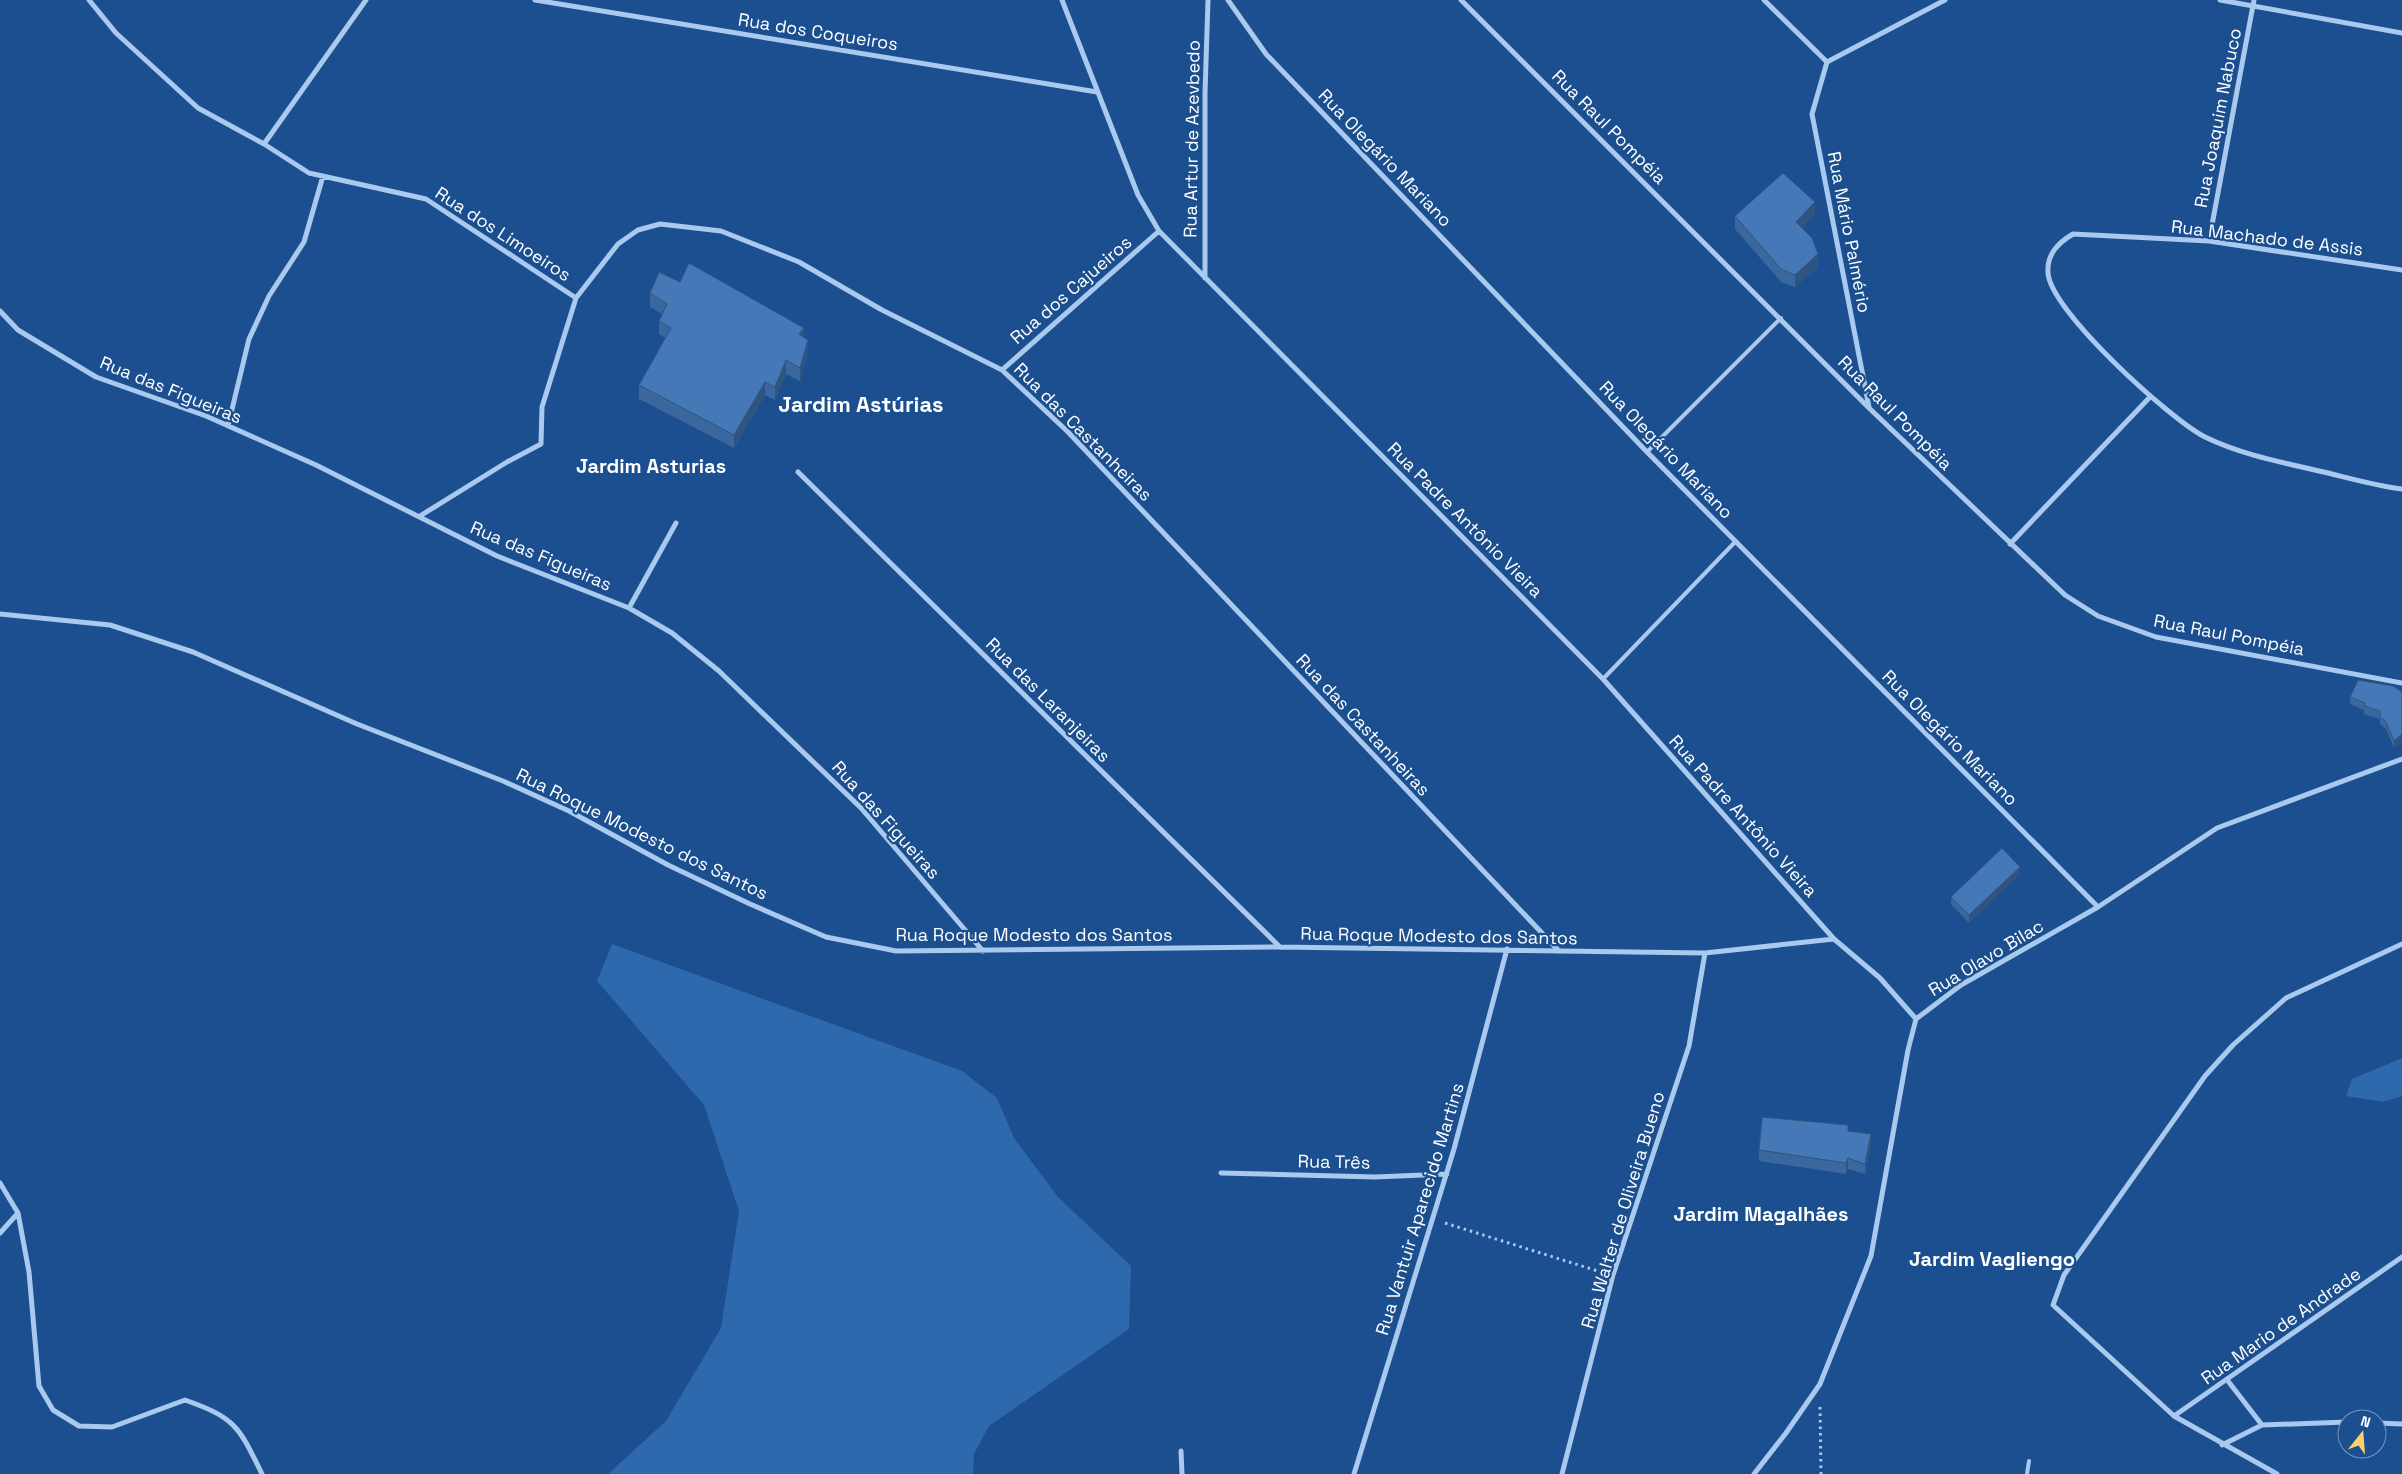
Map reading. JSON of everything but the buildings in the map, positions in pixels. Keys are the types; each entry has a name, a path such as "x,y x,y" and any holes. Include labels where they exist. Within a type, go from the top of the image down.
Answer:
{"street":[{"name":"Rua dos Limoeiros","path":"89,0 116,33 198,108 264,144 309,172 426,199 576,298"},
{"path":"264,144 366,0"},
{"name":"Rua dos Coqueiros","path":"535,0 1097,92"},
{"name":"Rua Padre Antônio Vieira","path":"1062,0 1138,195 1159,232 1603,679 1834,939 1880,978 1916,1018"},
{"name":"Rua Artur de Azevbedo","path":"1205,278 1208,0"},
{"name":"Rua Olegário Mariano","path":"1228,0 1266,54 1647,452 2098,907"},
{"name":"Rua Raul Pompéia","path":"1461,0 1870,408 2065,595 2098,616 2156,637 2402,683"},
{"path":"1764,0 1827,62 1946,0"},
{"path":"2220,0 2254,2 2402,33"},
{"name":"Rua Joaquim Nabuco","path":"2209,241 2254,2"},
{"name":"Rua Mário Palmério","path":"1827,62 1812,114 1870,408"},
{"path":"228,426 248,339 268,296 304,242 323,176"},
{"name":"Rua das Castanheiras","path":"420,516 507,462 542,444 542,407 576,298 618,244 638,230 660,224 721,231 799,262 882,310 1002,370 1068,432 1559,952"},
{"name":"Rua dos Cajueiros","path":"1002,370 1159,232"},
{"name":"Rua Machado de Assis","path":"2402,270 2209,241 2073,234 2059,242 2051,255 2048,273 2054,292 2095,342 2150,397 2173,417 2202,436 2238,452 2402,489"},
{"name":"Rua das Figueiras","path":"0,311 18,330 96,376 228,426 316,465 497,556 629,608 672,633 719,671 862,808 983,951"},
{"path":"2010,544 2150,397"},
{"name":"Rua das Laranjeiras","path":"798,472 1280,947"},
{"path":"629,608 676,523"},
{"name":"Rua Roque Modesto dos Santos","path":"0,614 110,625 193,652 357,724 503,781 569,811 676,869 750,904 826,936 896,951 1280,947 1705,953 1834,939"},
{"name":"Rua Olavo Bilac","path":"1916,1018 1961,985 2098,907 2216,828 2402,760"},
{"path":"2277,1474 2222,1445 2174,1416 2053,1305 2064,1274 2205,1076 2234,1045 2286,998 2402,944"},
{"name":"Rua Vantuir Aparecido Martins","path":"1354,1474 1447,1174 1507,949"},
{"name":"Rua Walter de Oliveira Bueno","path":"1562,1474 1613,1275 1689,1046 1705,953"},
{"path":"1754,1474 1805,1407 1824,1374 1870,1256 1906,1060 1916,1018"},
{"name":"Rua Três","path":"1221,1174 1375,1176 1447,1174"},
{"path":"0,1183 18,1213 29,1272 39,1386 53,1410 79,1426 112,1427 185,1400 218,1411 242,1433 262,1474"},
{"path":"0,1233 18,1213"},
{"name":"Rua Mario de Andrade","path":"2174,1416 2228,1381 2402,1258"},
{"path":"2228,1381 2262,1425"},
{"path":"2222,1445 2262,1425 2337,1422"},
{"path":"2387,1423 2402,1424"},
{"path":"1181,1451 1182,1474"}],"lane":[{"path":"1647,452 1781,318"},
{"path":"1603,679 1736,541"},
{"path":"2027,1474 2029,1461"}],"path":[{"path":"1432,1219 1613,1275"},
{"path":"1805,1407 1820,1404 1821,1474"}],"shaded area":[{"path":"612,944 962,1071 997,1098 1014,1138 1058,1197 1131,1266 1129,1329 989,1426 974,1454 973,1474 608,1474 666,1421 721,1328 739,1211 704,1105 597,981"},
{"path":"2402,1058 2402,1096 2383,1102 2346,1096 2352,1079"}],"district":[{"name":"Jardim Astúrias","path":"861,404"},
{"name":"Jardim Asturias","path":"651,466"},
{"name":"Jardim Magalhães","path":"1761,1214"},
{"name":"Jardim Vagliengo","path":"1992,1259"}]}
